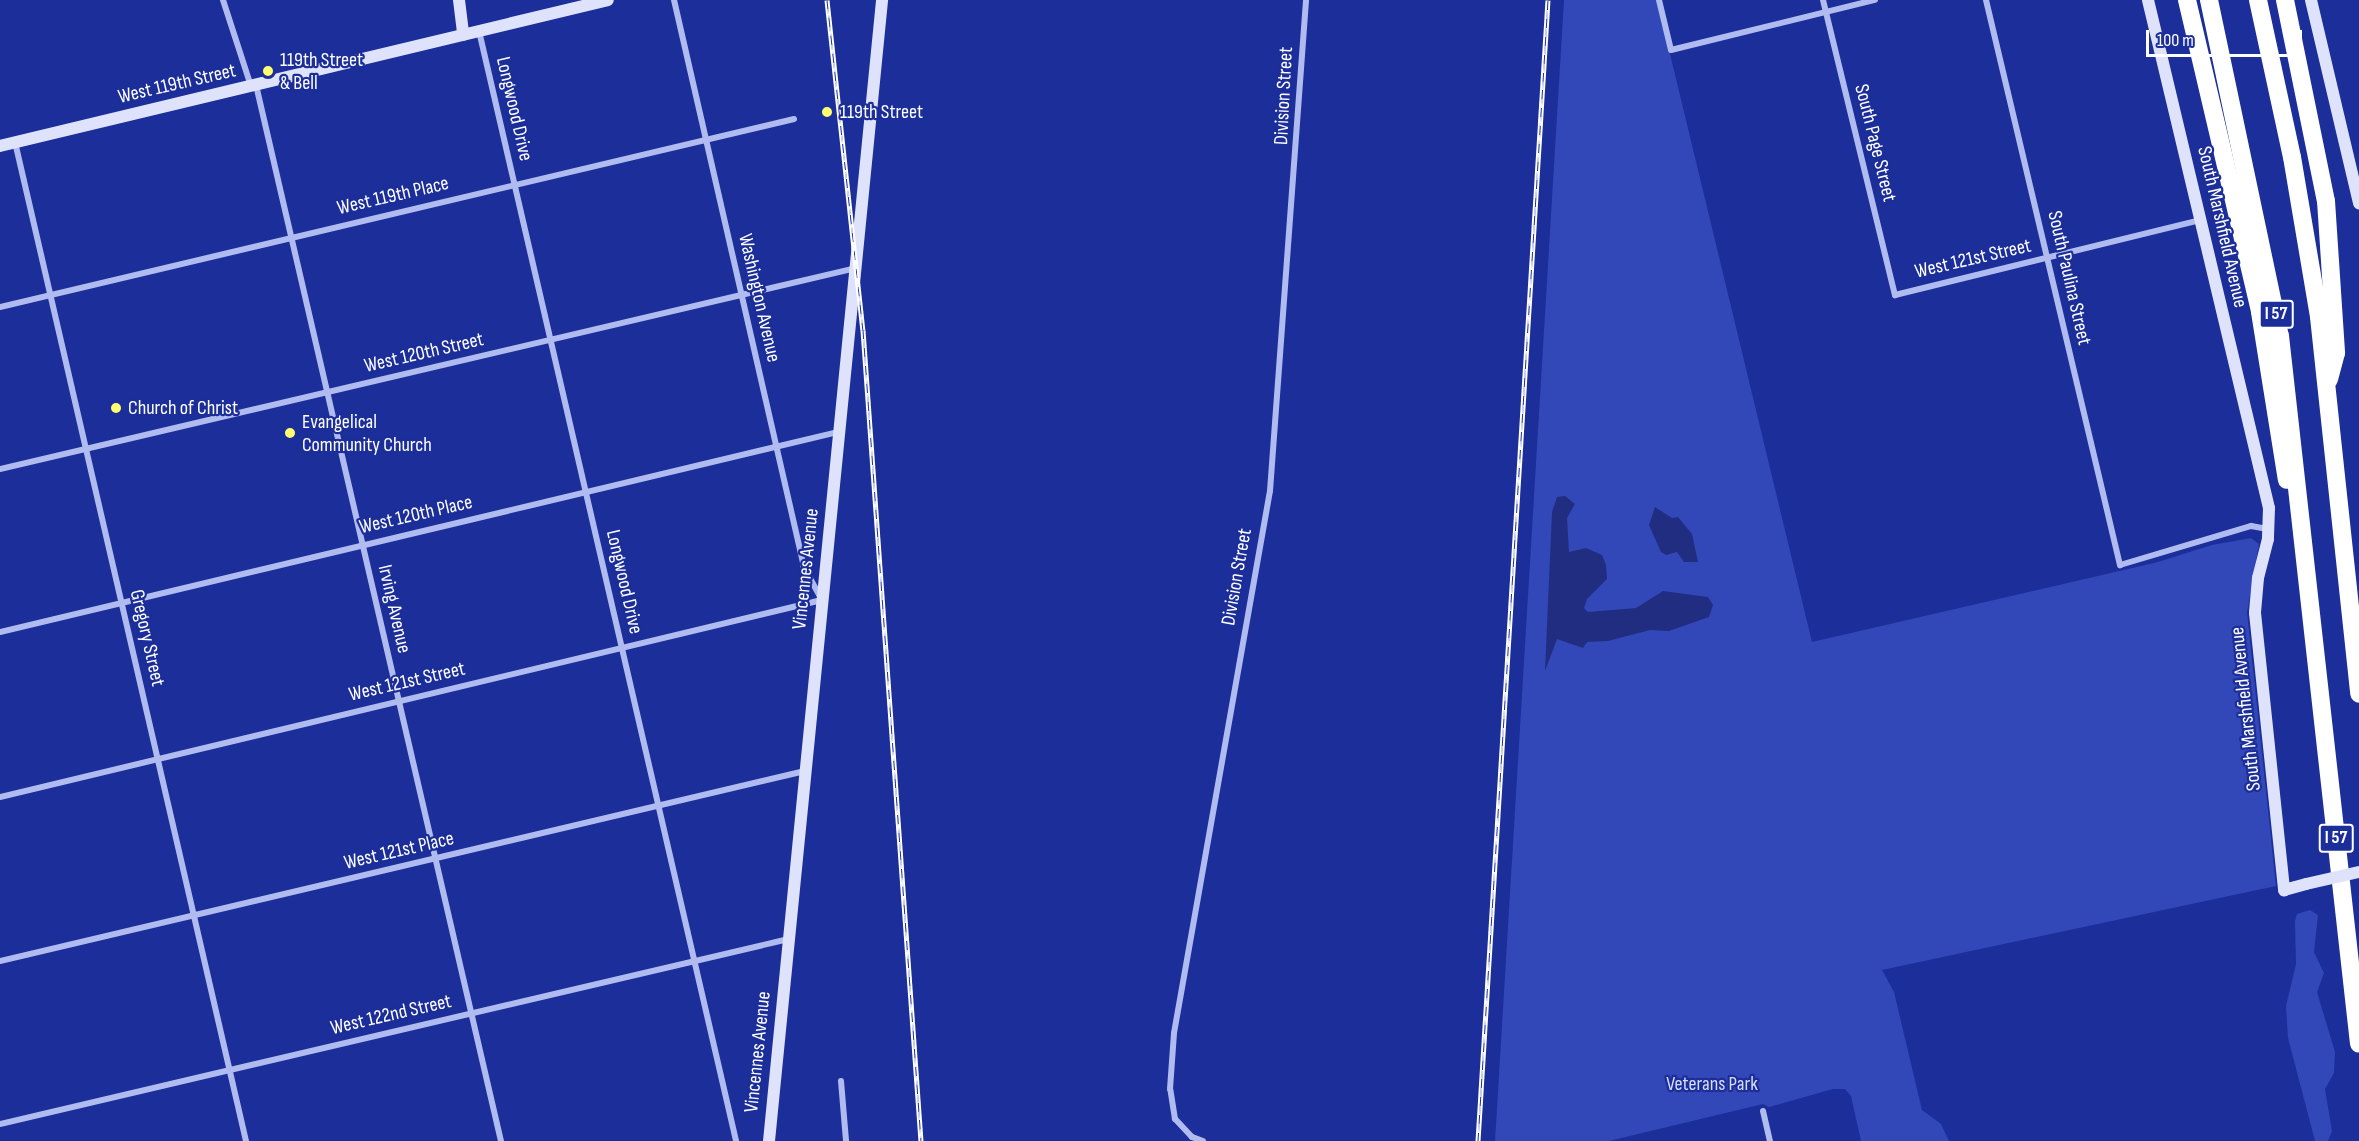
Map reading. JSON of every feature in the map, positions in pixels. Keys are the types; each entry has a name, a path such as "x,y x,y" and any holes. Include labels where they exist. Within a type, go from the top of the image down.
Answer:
{"highway":[{"path":"2187,0 2260,312 2313,632"},
{"name":"I 57","path":"2209,0 2280,336 2359,1044"},
{"name":"I 57","path":"2258,0 2304,224 2326,389 2359,694"},
{"path":"2285,0 2326,201 2336,353 2326,389"}],"main road":[{"path":"459,0 463,35"},
{"name":"West 119th Street","path":"0,146 608,0"},
{"name":"Vincennes Avenue","path":"769,1141 882,0"},
{"name":"South Marshfield Avenue","path":"2148,0 2265,490 2269,530 2255,613 2284,890 2359,872"},
{"path":"2311,0 2359,203"}],"street":[{"name":"Irving Avenue","path":"223,0 253,85 291,238 501,1141"},
{"name":"Washington Avenue","path":"674,0 804,567 822,600"},
{"name":"Division Street","path":"1203,1141 1192,1137 1175,1119 1170,1089 1173,1033 1270,491 1306,0"},
{"path":"1659,0 1671,50 1875,0"},
{"name":"South Page Street","path":"1823,0 1894,295"},
{"name":"South Paulina Street","path":"1986,0 2120,565 2251,526 2269,530"},
{"name":"Longwood Drive","path":"479,31 736,1141"},
{"name":"West 119th Place","path":"0,307 794,119"},
{"name":"Gregory Street","path":"15,142 246,1141"},
{"name":"West 121st Street","path":"1894,295 2200,220"},
{"name":"West 120th Street","path":"0,469 856,268"},
{"name":"West 120th Place","path":"0,632 839,432"},
{"name":"West 121st Street","path":"0,797 822,600"},
{"name":"West 121st Place","path":"0,961 805,771"},
{"name":"West 122nd Street","path":"0,1124 789,938"},
{"path":"841,1081 846,1141"},
{"path":"1763,1111 1770,1141"}],"green space":[{"name":"Veterans Park","path":"1564,0 1657,0 1812,642 2158,562 2212,545 2251,538 2259,544 2247,612 2276,886 1882,970 1894,992 1922,1110 1941,1124 1949,1141 1861,1141 1851,1096 1845,1089 1833,1089 1769,1107 1763,1104 1609,1141 1495,1141"},
{"path":"2310,910 2318,915 2314,952 2324,973 2317,992 2335,1052 2334,1073 2325,1089 2332,1131 2328,1141 2315,1141 2288,1038 2286,1006 2296,964 2295,921 2297,914"}],"shaded area":[{"path":"1565,496 1575,504 1567,518 1569,552 1586,548 1602,555 1606,565 1607,579 1587,599 1584,608 1588,612 1636,608 1663,591 1708,597 1713,605 1709,617 1669,631 1650,630 1608,641 1587,642 1583,648 1557,639 1545,671 1552,512 1557,497"},
{"path":"1655,507 1672,518 1678,517 1692,534 1698,562 1684,562 1677,552 1666,555 1661,552 1649,525"}],"railway":[{"path":"827,0 863,330 921,1141"},
{"path":"1478,1141 1548,0"}],"place":[{"name":"119th Street & Bell","path":"268,71"},
{"name":"119th Street","path":"827,112"},
{"name":"Church of Christ","path":"116,408"},
{"name":"Evangelical Community Church","path":"290,433"}]}
